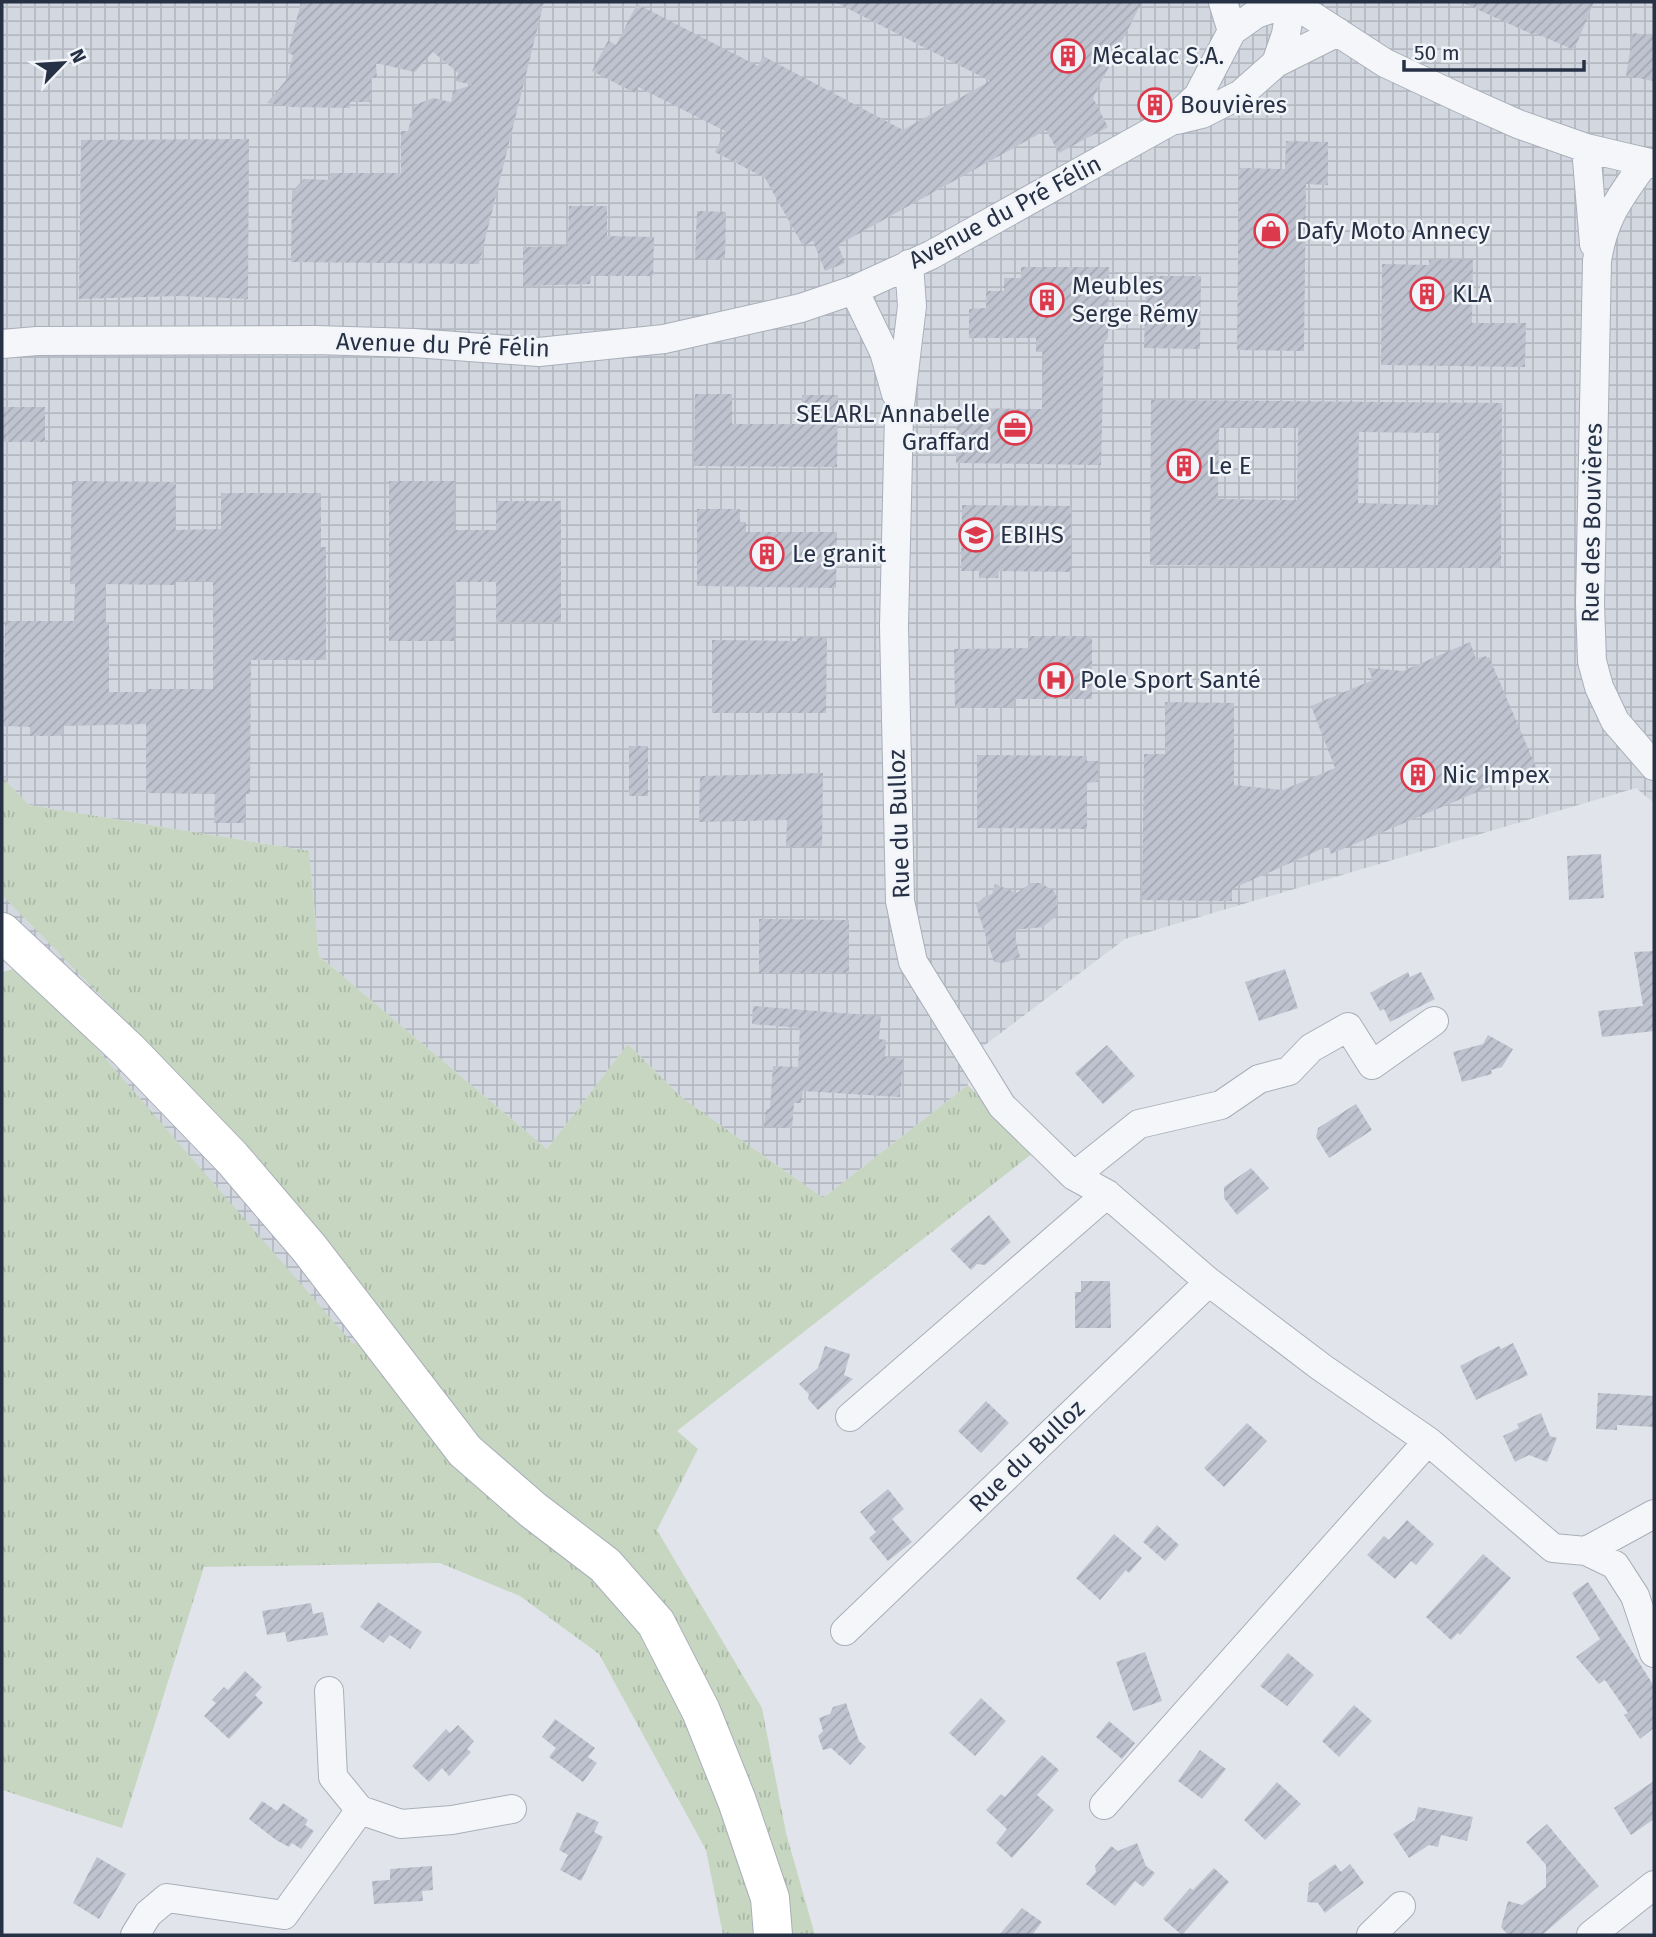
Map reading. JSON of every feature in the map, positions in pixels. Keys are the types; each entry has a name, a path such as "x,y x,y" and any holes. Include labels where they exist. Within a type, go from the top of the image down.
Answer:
{"main road":[{"path":"2,932 128,1050 232,1158 309,1248 465,1451 533,1510 605,1565 656,1623 701,1711 737,1801 770,1898 773,1935"}],"street":[{"path":"1223,2 1232,31"},
{"path":"1276,63 1286,34 1291,2 1385,63 1464,100 1518,124 1586,148 1649,163"},
{"name":"Avenue du Pré Félin","path":"2,344 37,341 315,340 414,343 539,352 636,344 801,308 854,290 931,255 1171,121 1198,96 1232,31 1256,14 1291,2"},
{"name":"Avenue du Pré Félin","path":"1171,121 1202,114 1241,94 1276,63 1338,32"},
{"name":"Rue des Bouvières","path":"1586,148 1591,227 1597,261"},
{"name":"Rue des Bouvières","path":"1649,163 1610,212 1600,240 1597,261 1590,603 1592,661 1599,687 1615,721 1654,766"},
{"name":"Rue du Bulloz","path":"909,264 912,306 899,414 894,626 900,901 913,962 1002,1106 1074,1176 1107,1194 1209,1282 1321,1367 1428,1441 1553,1548 1586,1551 1615,1564 1635,1596 1654,1653"},
{"name":"Rue du Bulloz","path":"854,290 891,371 899,414"},
{"path":"1074,1176 1139,1124 1221,1105 1259,1079 1289,1071 1311,1048 1348,1027 1372,1065 1434,1021"},
{"path":"850,1417 1107,1194"},
{"name":"Rue du Bulloz","path":"845,1631 1209,1282"},
{"path":"1104,1805 1428,1441"},
{"path":"1586,1551 1654,1514"},
{"path":"329,1691 333,1777 360,1810 401,1824 452,1820 513,1809"},
{"path":"135,1935 148,1914 167,1898 284,1915 360,1810"},
{"path":"1591,1935 1654,1885"},
{"path":"1371,1935 1401,1906"}],"shaded area":[{"path":"2,2 1654,2 1654,803 1636,788 1125,939 973,1054 968,1085 823,1198 681,1097 628,1044 547,1149 319,956 309,851 29,805 2,777"},
{"path":"2,895 257,1156 389,1324 353,1345 25,966 2,943"}],"green space":[{"path":"2,777 29,805 309,851 319,956 547,1149 628,1044 681,1097 823,1198 968,1085 1033,1153 677,1431 698,1449 657,1530 762,1708 786,1833 815,1935 723,1935 706,1850 599,1654 520,1596 440,1563 204,1567 122,1828 2,1790 2,972 25,966 353,1344 389,1324 257,1156 2,895"}],"building":[{"path":"301,2 544,2 479,264 291,262 292,192 304,179 330,180 331,173 401,173 401,131 408,131 415,105 433,98 451,102 453,91 472,85 456,81 458,73 433,52 415,72 376,63 377,78 371,78 371,102 350,102 350,108 292,107 267,103 287,79 293,55 288,53"},
{"path":"835,2 1142,2 1093,98 1108,127 1059,153 1046,130 838,245 845,263 825,271 813,241 803,246 765,178 715,152 725,131 638,87 635,93 592,71 608,41 616,45 637,4 758,66 763,56 903,130 990,81"},
{"path":"1461,2 1594,2 1574,50"},
{"path":"1633,33 1654,36 1654,81 1626,76"},
{"path":"249,139 248,299 178,296 79,299 81,140"},
{"path":"1286,141 1328,142 1328,185 1306,184 1304,351 1237,350 1239,168 1285,169"},
{"path":"569,206 607,206 607,236 654,237 653,276 591,276 590,284 523,286 523,247 568,246"},
{"path":"697,211 726,212 725,260 695,259"},
{"name":"KLA","path":"1429,260 1473,260 1472,323 1526,323 1525,367 1381,365 1382,264 1429,265"},
{"path":"1021,267 1109,267 1101,465 956,463 957,408 1042,409 1043,352 1036,352 1036,338 969,338 969,309 986,308 986,291 1004,291 1004,278 1021,278"},
{"path":"1146,276 1201,276 1200,349 1144,348"},
{"path":"695,394 732,394 732,424 801,424 802,395 838,395 837,467 694,466"},
{"name":"Le E","path":"1151,400 1502,403 1501,568 1150,565","holes":["1219,427 1298,428 1297,500 1218,499","1359,432 1439,433 1438,505 1358,503"]},
{"path":"2,407 45,407 45,442 2,442"},
{"path":"72,481 176,482 175,530 221,529 221,493 321,493 321,547 326,547 326,660 251,660 250,794 246,794 245,823 214,823 215,794 146,793 146,724 63,726 62,736 30,736 30,727 4,726 5,621 74,621 75,584 70,584","holes":["175,581 213,581 213,689 109,692 109,622 105,622 105,584 175,585"]},
{"path":"389,481 454,481 454,530 496,530 496,501 561,501 561,622 496,622 496,582 454,582 454,641 389,641"},
{"path":"962,505 1071,506 1071,572 999,571 998,578 979,578 979,571 961,571"},
{"name":"Le granit","path":"697,509 740,509 740,522 746,522 746,532 837,532 836,588 697,586"},
{"path":"1029,636 1092,636 1092,699 1014,699 1014,707 955,708 954,649 1029,648"},
{"path":"797,637 827,638 826,713 712,713 712,640 797,641"},
{"name":"Nic Impex","path":"1470,642 1476,659 1489,657 1536,767 1331,854 1328,846 1232,889 1232,901 1142,900 1144,754 1165,754 1165,702 1234,703 1234,785 1283,790 1335,768 1311,706 1373,680 1368,668 1403,671"},
{"path":"629,746 648,746 648,796 629,796"},
{"path":"977,755 1087,756 1087,761 1098,761 1098,782 1087,783 1087,829 977,828"},
{"path":"823,773 822,846 786,847 787,820 699,822 700,776"},
{"path":"1601,854 1604,898 1569,900 1567,856"},
{"path":"1031,883 1040,883 1054,891 1058,899 1056,916 1043,927 1013,930 1020,957 1004,963 994,962 976,905 992,894 995,884 1017,893"},
{"path":"759,919 849,920 849,973 759,973"},
{"path":"1654,951 1654,1031 1602,1037 1598,1011 1643,1006 1634,952"},
{"path":"1285,969 1298,1008 1259,1021 1245,982"},
{"path":"1408,972 1410,977 1421,972 1435,999 1390,1022 1384,1009 1380,1011 1370,993"},
{"path":"753,1006 881,1016 879,1039 886,1040 885,1057 903,1059 900,1097 803,1091 801,1103 794,1103 792,1128 764,1126 766,1110 770,1108 773,1066 798,1067 800,1028 752,1024"},
{"path":"1488,1035 1513,1049 1502,1067 1491,1070 1492,1074 1462,1082 1453,1052 1483,1044"},
{"path":"1107,1045 1135,1076 1103,1104 1075,1073"},
{"path":"1356,1104 1372,1130 1329,1158 1316,1137 1318,1128"},
{"path":"1251,1168 1269,1188 1237,1215 1224,1198 1224,1187"},
{"path":"989,1215 1011,1242 985,1265 977,1264 971,1270 950,1249"},
{"path":"1081,1281 1110,1281 1111,1328 1075,1328 1075,1292 1081,1292"},
{"path":"1513,1343 1528,1375 1476,1400 1460,1366 1499,1346 1501,1349"},
{"path":"825,1346 850,1354 844,1375 853,1379 818,1410 808,1399 809,1394 799,1384 818,1368"},
{"path":"1598,1393 1654,1396 1654,1427 1617,1425 1617,1430 1596,1429"},
{"path":"986,1401 1009,1423 981,1453 958,1431"},
{"path":"1541,1413 1550,1436 1557,1438 1547,1462 1529,1455 1515,1462 1503,1436 1519,1428 1517,1424"},
{"path":"1247,1423 1267,1441 1224,1487 1204,1468"},
{"path":"888,1489 904,1509 892,1519 912,1542 888,1561 869,1538 876,1532 860,1512"},
{"path":"1407,1520 1434,1544 1416,1565 1411,1561 1395,1579 1367,1555 1384,1536 1389,1540"},
{"path":"1157,1525 1179,1545 1165,1561 1143,1542"},
{"path":"1114,1534 1142,1558 1129,1573 1126,1570 1100,1600 1076,1578"},
{"path":"1483,1554 1511,1578 1460,1635 1458,1633 1451,1640 1426,1617"},
{"path":"1588,1582 1654,1686 1654,1728 1640,1739 1624,1715 1628,1713 1605,1680 1599,1684 1576,1657 1600,1639 1572,1593"},
{"path":"378,1602 422,1632 410,1649 390,1635 383,1643 360,1627"},
{"path":"311,1603 313,1614 323,1612 328,1635 287,1642 285,1632 267,1635 262,1611"},
{"path":"1145,1652 1162,1701 1133,1711 1116,1662"},
{"path":"1288,1653 1314,1675 1287,1706 1260,1686"},
{"path":"245,1671 262,1687 255,1695 263,1703 229,1739 204,1716 216,1703 212,1700 224,1687 228,1690"},
{"path":"981,1698 1006,1721 975,1756 949,1733"},
{"path":"846,1703 859,1741 866,1747 850,1765 831,1748 823,1750 818,1736 823,1731 819,1718 830,1714 833,1707"},
{"path":"1354,1705 1372,1721 1339,1757 1322,1741"},
{"path":"555,1719 595,1748 588,1757 597,1763 583,1782 549,1757 556,1748 542,1737"},
{"path":"1109,1721 1135,1743 1122,1759 1096,1737"},
{"path":"458,1725 474,1741 467,1749 471,1752 449,1776 442,1768 429,1782 412,1766 446,1729 450,1733"},
{"path":"1200,1750 1226,1769 1202,1799 1178,1781"},
{"path":"1042,1755 1059,1770 1037,1795 1054,1810 1012,1858 996,1843 1007,1829 986,1810 1001,1794 1005,1797"},
{"path":"1654,1781 1654,1819 1631,1835 1614,1808"},
{"path":"1277,1782 1301,1804 1265,1840 1244,1820"},
{"path":"262,1801 277,1811 283,1803 308,1820 305,1825 314,1831 301,1849 292,1843 289,1847 276,1840 249,1819"},
{"path":"1418,1807 1473,1817 1467,1841 1441,1835 1438,1847 1429,1845 1409,1858 1393,1834 1415,1820"},
{"path":"577,1812 599,1822 594,1832 603,1837 581,1881 560,1870 568,1855 559,1850"},
{"path":"1547,1824 1599,1886 1542,1935 1508,1935 1501,1927 1508,1901 1522,1905 1546,1887 1546,1865 1526,1842"},
{"path":"1137,1843 1146,1866 1155,1873 1143,1887 1135,1881 1115,1906 1086,1884 1096,1872 1095,1866 1111,1846 1118,1851"},
{"path":"97,1857 126,1874 99,1919 73,1903"},
{"path":"1335,1864 1341,1872 1350,1864 1364,1883 1325,1913 1318,1903 1307,1902 1309,1883"},
{"path":"432,1866 433,1890 422,1891 423,1901 374,1904 372,1881 390,1880 390,1869"},
{"path":"1214,1868 1229,1882 1182,1935 1163,1919 1190,1888 1193,1890"},
{"path":"1022,1908 1042,1922 1032,1935 999,1935"}],"place":[{"name":"Mécalac S.A.","path":"1068,56"},
{"name":"Bouvières","path":"1155,105"},
{"name":"Dafy Moto Annecy","path":"1271,231"},
{"name":"KLA","path":"1427,294"},
{"name":"Meubles Serge Rémy","path":"1047,300"},
{"name":"SELARL Annabelle Graffard","path":"1015,428"},
{"name":"Le E","path":"1184,466"},
{"name":"EBIHS","path":"976,535"},
{"name":"Le granit","path":"767,554"},
{"name":"Pole Sport Santé","path":"1056,680"},
{"name":"Nic Impex","path":"1418,775"}]}
